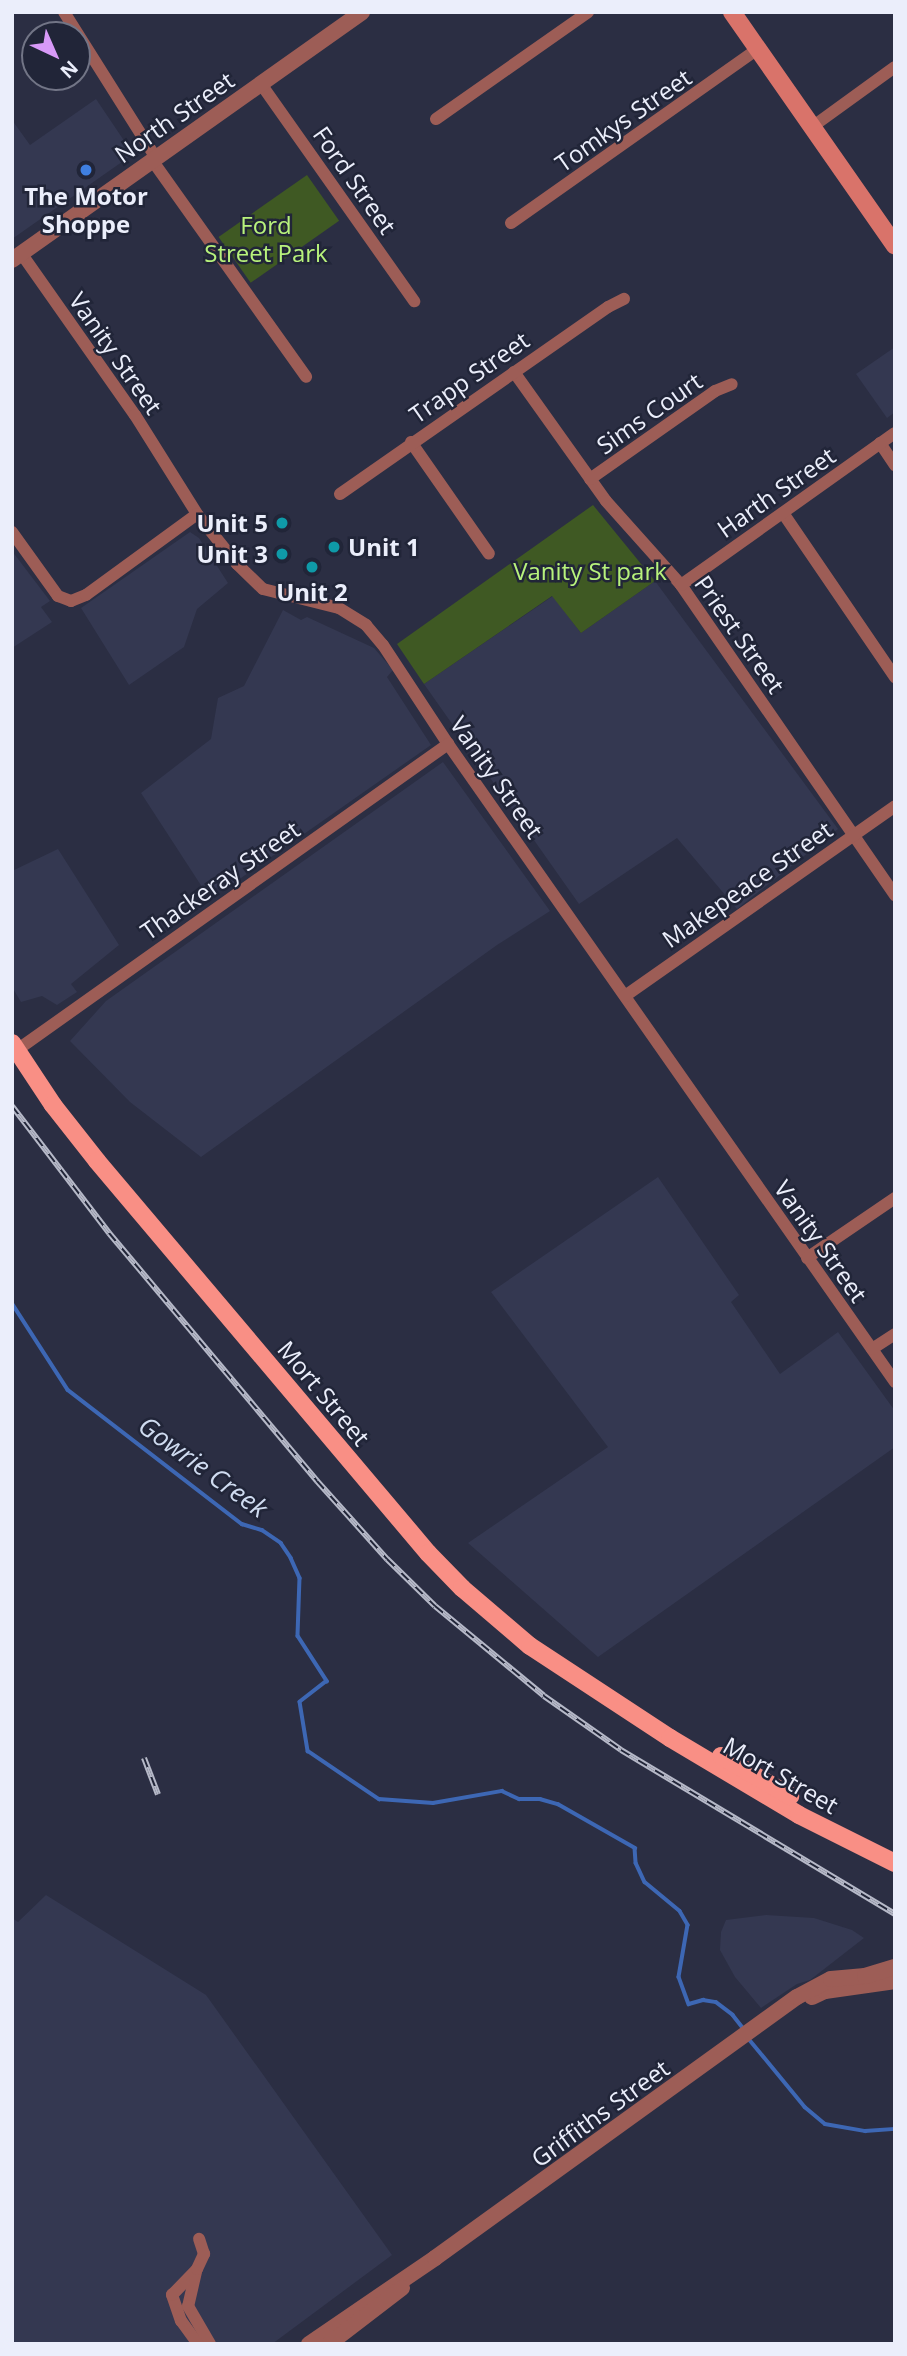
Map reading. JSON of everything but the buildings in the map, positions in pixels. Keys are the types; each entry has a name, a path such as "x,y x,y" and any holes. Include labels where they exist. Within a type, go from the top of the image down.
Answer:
{"main road":[{"path":"732,12 895,246"},
{"name":"Mort Street","path":"14,1047 97,1161 428,1553 462,1588 530,1646 648,1721 768,1797 895,1863"},
{"name":"Mort Street","path":"648,1721 700,1744 812,1808 895,1850"}],"street":[{"path":"64,12 154,159 306,377"},
{"name":"North Street","path":"17,257 362,12"},
{"path":"436,119 588,12"},
{"name":"Tomkys Street","path":"511,223 758,49"},
{"path":"812,127 895,67"},
{"name":"Ford Street","path":"261,84 415,301"},
{"name":"Vanity Street","path":"17,257 135,415 197,514 237,564 263,589 339,608 366,625 383,645 448,744 895,1382"},
{"name":"Trapp Street","path":"340,494 411,442 608,307 624,299"},
{"name":"Priest Street","path":"514,372 590,479 681,585 895,895"},
{"name":"Sims Court","path":"590,479 715,391 732,384"},
{"name":"Harth Street","path":"681,585 895,433"},
{"path":"411,442 489,554"},
{"path":"880,443 895,465"},
{"path":"783,513 895,677"},
{"path":"12,532 58,596 71,601 86,595 197,514"},
{"name":"Thackeray Street","path":"14,1047 448,744"},
{"name":"Makepeace Street","path":"625,996 895,806"},
{"path":"807,1258 895,1198"},
{"path":"872,1349 895,1334"},
{"name":"Griffiths Street","path":"790,2005 797,1997 831,1979 865,1976 895,1968"},
{"name":"Griffiths Street","path":"309,2344 435,2258 790,2005 825,1991 872,1987 895,1981"},
{"path":"199,2239 204,2254 190,2288 188,2306 210,2344"},
{"name":"Griffiths Street","path":"329,2344 383,2305 435,2258"},
{"path":"197,2269 172,2295 181,2321 198,2344"}],"shaded area":[{"path":"96,99 129,148 129,157 12,239 12,120 30,145"},
{"path":"895,347 895,412 887,418 856,374"},
{"path":"190,532 199,538 228,583 197,609 184,647 129,685 81,608"},
{"path":"12,551 50,601 41,607 52,622 12,648"},
{"path":"655,581 838,829 737,909 677,838 579,904 424,684 553,596 581,633"},
{"path":"283,610 301,620 307,617 374,648 393,670 387,677 431,745 231,885 204,890 141,793 211,739 218,698 244,686"},
{"path":"443,762 550,911 497,945 201,1157 130,1102 70,1041 106,1001"},
{"path":"58,849 119,945 71,984 77,992 57,1005 42,996 21,1002 12,987 12,871"},
{"path":"658,1177 739,1295 731,1302 780,1374 838,1332 895,1411 895,1447 598,1657 468,1543 608,1447 491,1292"},
{"path":"46,1895 206,1995 392,2255 272,2344 12,2344 12,1918 18,1922"},
{"path":"766,1915 814,1918 852,1930 864,1938 810,1980 797,1984 761,2008 735,1977 720,1950 721,1932 726,1920"}],"green space":[{"name":"Ford Street Park","path":"307,175 339,221 251,283 219,237"},
{"name":"Vanity St park","path":"593,505 655,581 581,633 552,596 424,684 397,644"}],"waterway":[{"name":"Gowrie Creek","path":"12,1303 68,1390 242,1524 262,1530 281,1543 291,1558 300,1578 298,1636 327,1681 300,1702 308,1751 379,1799 433,1803 502,1791 519,1799 540,1799 558,1804 635,1848 636,1863 645,1882 680,1911 688,1925 679,1977 689,2004 703,2000 716,2002 733,2015 744,2029"},
{"name":"Gowrie Creek","path":"749,2039 805,2107 825,2124 865,2131 895,2129"}],"railway":[{"path":"12,1106 109,1233 317,1481 387,1559 435,1606 544,1696 621,1750 895,1914"},
{"path":"144,1758 158,1794"}],"place":[{"name":"The Motor Shoppe","path":"86,170"},
{"name":"Unit 5","path":"282,523"},
{"name":"Unit 1","path":"334,547"},
{"name":"Unit 3","path":"282,554"},
{"name":"Unit 2","path":"312,567"}]}
